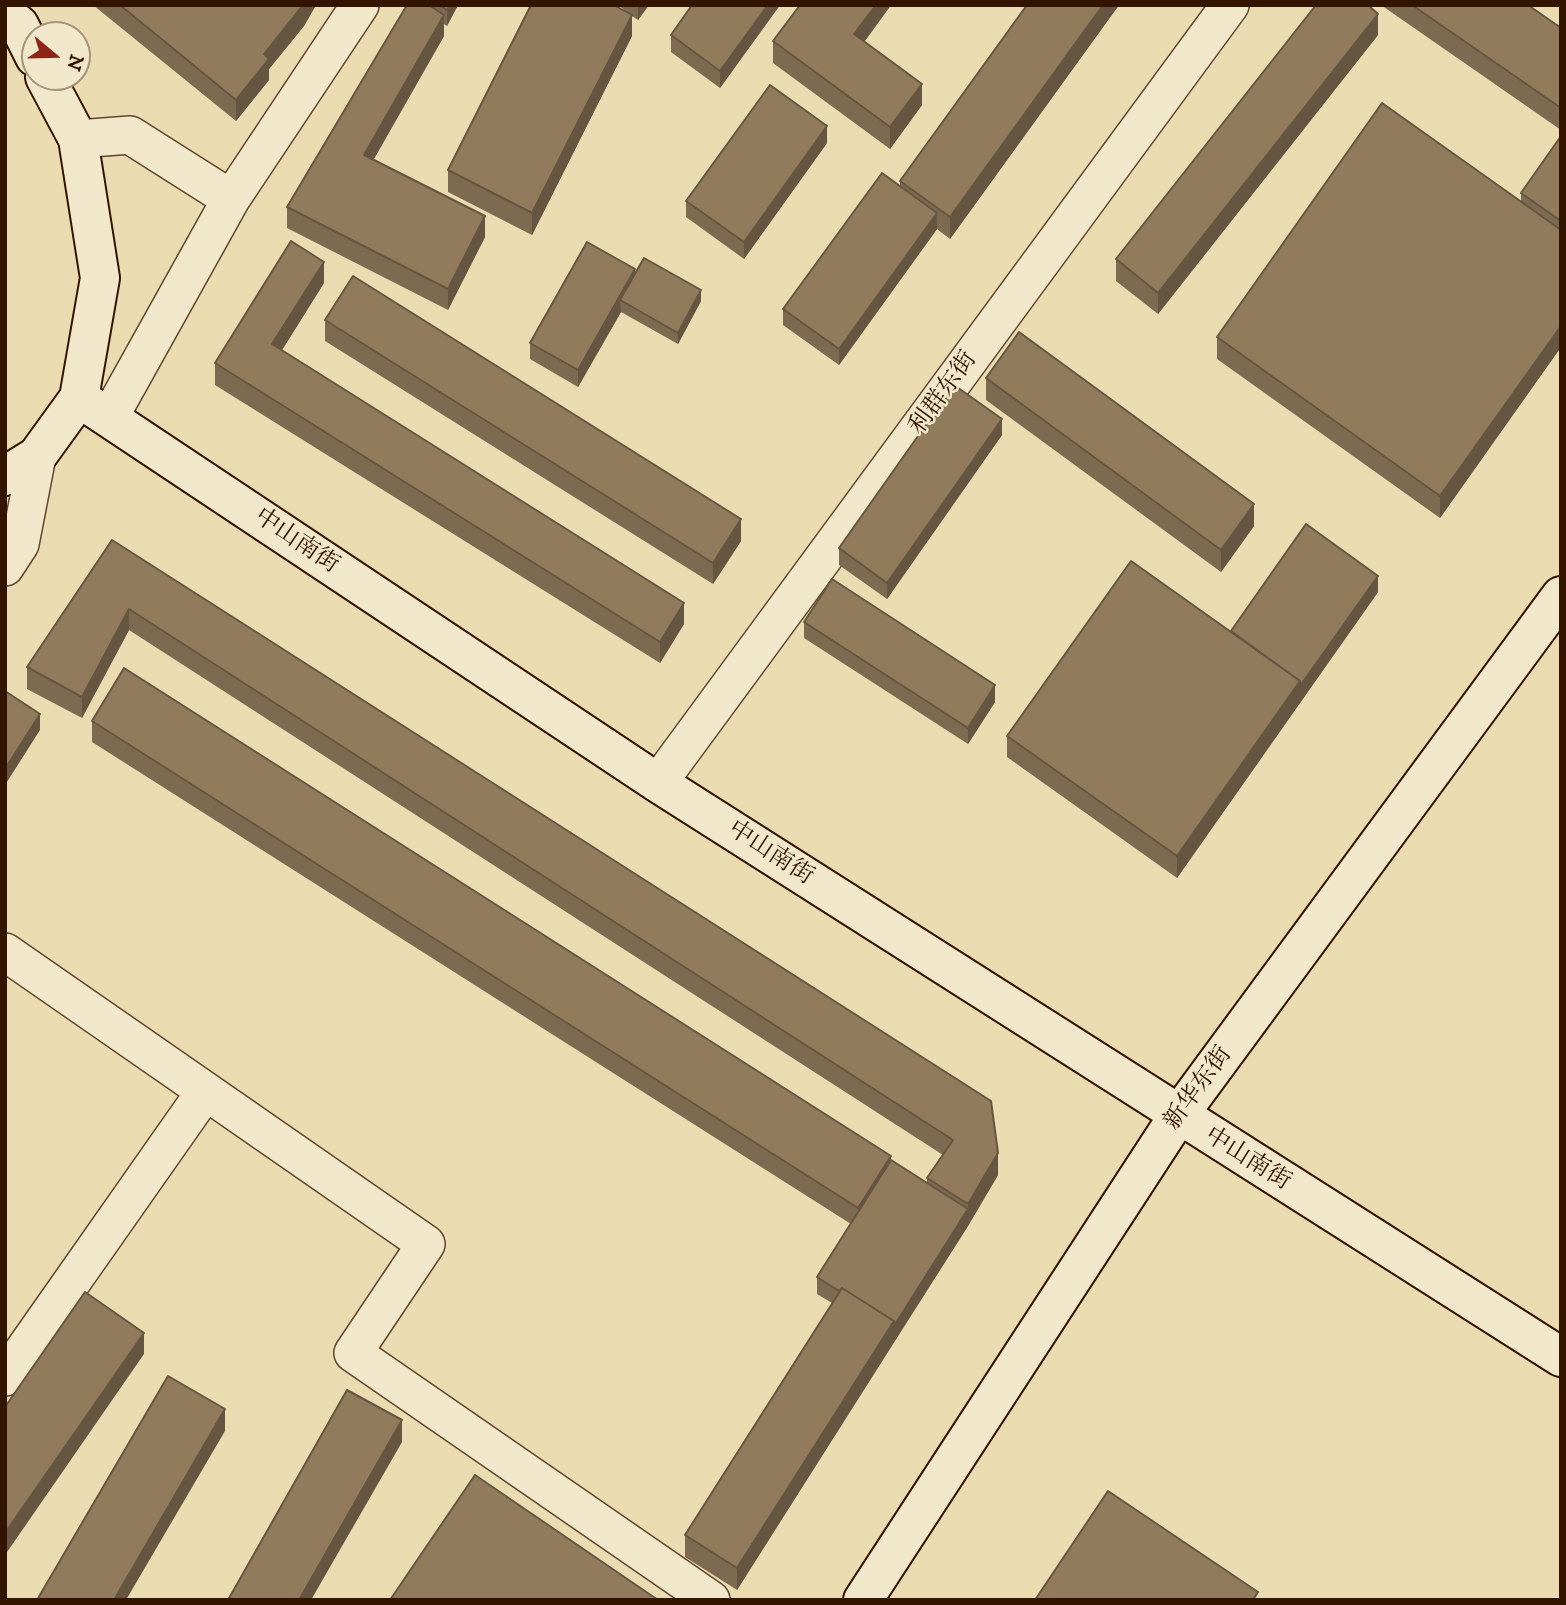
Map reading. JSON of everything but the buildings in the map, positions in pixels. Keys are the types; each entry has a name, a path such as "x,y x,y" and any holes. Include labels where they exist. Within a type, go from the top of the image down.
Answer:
{"street":[{"path":"5,476 37,456 94,408 360,5"},
{"name":"利群东街","path":"658,783 1230,5"},
{"path":"5,14 21,30"},
{"path":"53,91 78,139 100,278 94,408"},
{"path":"78,139 131,135 231,199"},
{"name":"中山南街","path":"94,408 658,783 1561,1357"},
{"path":"5,567 20,544 37,456"},
{"name":"新华东街","path":"863,1600 1178,1116 1561,596"},
{"path":"5,953 426,1244 353,1353 711,1600"},
{"path":"5,1377 205,1092"}]}
